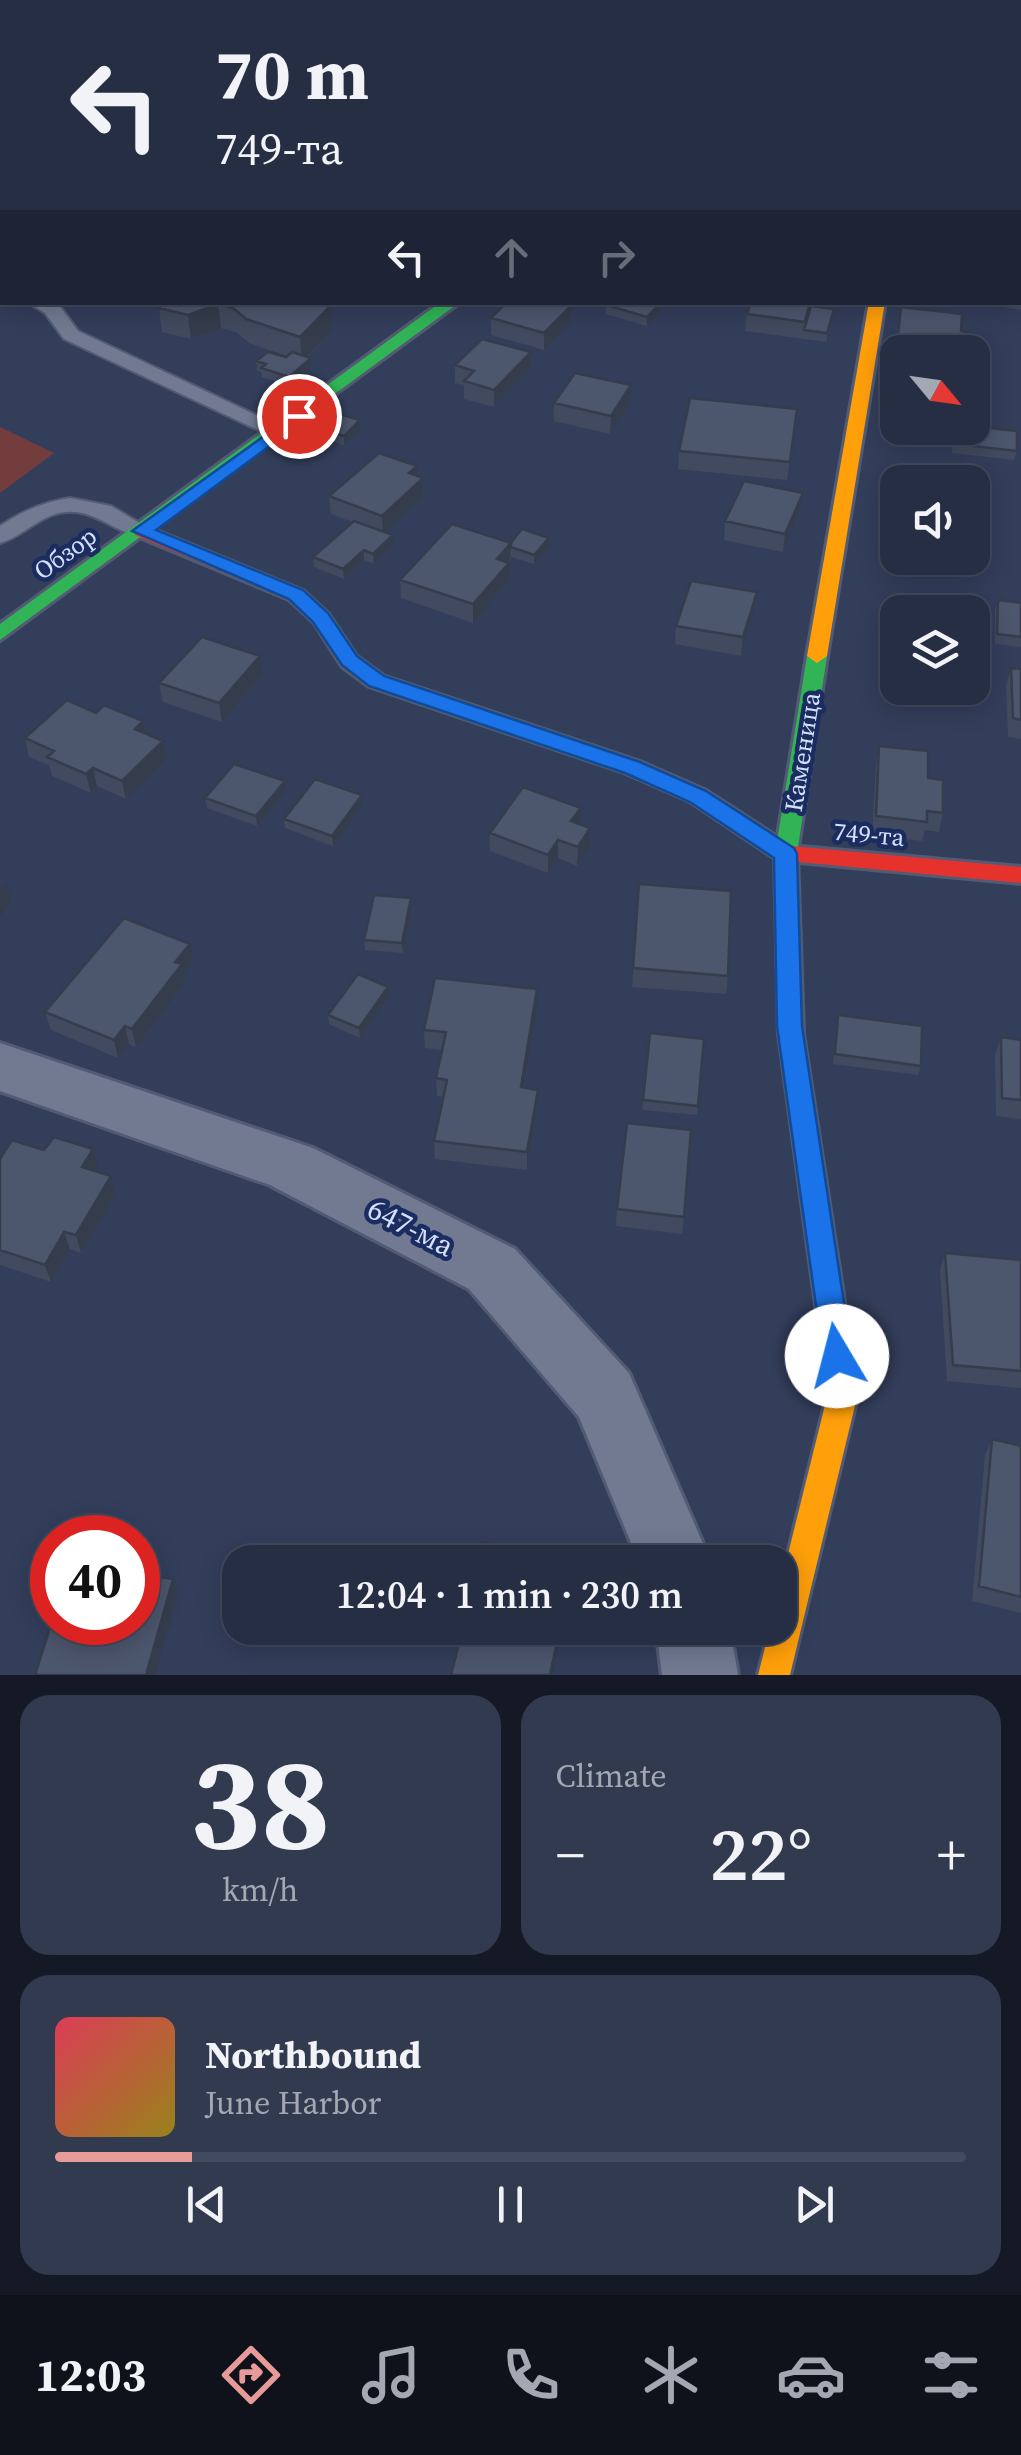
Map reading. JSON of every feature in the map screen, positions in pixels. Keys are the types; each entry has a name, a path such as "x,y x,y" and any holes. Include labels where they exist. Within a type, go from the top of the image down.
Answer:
{"street":[{"name":"Обзор","path":"1,631 279,432 448,305"},
{"name":"Каменица","path":"774,1675 843,1394 790,1026 786,854 870,320 876,305"},
{"name":"749-та","path":"142,531 296,595 320,618 349,661 376,681 632,768 698,796 786,854 1021,875"},
{"name":"647-ма","path":"0,1067 291,1166 492,1270 605,1396 668,1545"},
{"path":"696,1645 700,1675"}],"lane":[{"path":"42,305 52,310 71,335 279,432"},
{"path":"0,536 28,516 67,502 112,513 142,531"}],"shaded area":[{"path":"0,427 54,453 0,493"}],"building":[{"path":"162,305 215,305 188,315 159,308"},
{"path":"222,305 331,305 300,337 246,319 233,308"},
{"path":"504,305 572,305 544,333 491,318"},
{"path":"606,305 658,305 647,317"},
{"path":"750,305 809,305 805,322 747,314"},
{"path":"811,306 834,309 827,333 804,330"},
{"path":"901,307 962,314 961,331 972,333 972,335 898,335"},
{"path":"482,339 531,352 494,390 464,381 474,371 455,365"},
{"path":"268,352 286,357 292,352 311,358 289,377 261,368 266,364 256,361"},
{"path":"575,373 631,385 611,416 554,403"},
{"path":"690,398 797,409 790,462 679,451"},
{"path":"332,412 360,420 344,436 316,427"},
{"path":"990,428 1017,431 1017,451 963,445 990,445"},
{"path":"379,453 417,466 409,473 423,478 382,516 329,496"},
{"path":"744,481 803,493 785,534 725,521"},
{"path":"354,521 393,535 373,554 364,550 343,569 313,557"},
{"path":"452,524 511,543 497,559 509,563 473,604 400,580"},
{"path":"522,529 549,538 534,555 511,547 511,543 508,546"},
{"path":"691,581 757,592 743,637 676,626"},
{"path":"998,600 1021,603 1021,637 997,634"},
{"path":"202,637 260,656 219,703 159,683"},
{"path":"1011,668 1021,669 1021,720 1013,718"},
{"path":"67,700 96,713 104,705 143,721 135,729 163,741 122,781 93,768 86,774 47,757 54,751 25,738"},
{"path":"879,746 928,751 928,778 943,780 943,813 927,811 927,822 876,816"},
{"path":"234,764 285,781 256,816 205,798"},
{"path":"315,779 362,795 332,836 284,819"},
{"path":"523,787 581,808 571,821 590,828 578,847 558,840 548,855 490,833"},
{"path":"639,884 731,891 728,976 633,968"},
{"path":"374,895 411,898 402,943 364,940"},
{"path":"124,918 190,944 175,962 182,964 132,1029 125,1026 114,1040 45,1012"},
{"path":"358,974 388,987 359,1028 328,1015"},
{"path":"435,978 537,989 521,1087 538,1090 527,1152 434,1141 447,1080 436,1078 446,1032 424,1030"},
{"path":"838,1015 922,1026 921,1066 835,1054"},
{"path":"650,1033 704,1039 698,1106 643,1100"},
{"path":"1001,1037 1021,1040 1021,1100 1002,1098"},
{"path":"627,1123 691,1130 684,1217 617,1209"},
{"path":"54,1137 93,1149 82,1167 111,1176 76,1235 64,1232 45,1265 0,1250 0,1159 12,1140 44,1150"},
{"path":"945,1253 1021,1260 1021,1371 953,1365"},
{"path":"992,1439 1021,1446 1021,1597 979,1586"},
{"path":"160,1577 173,1579 160,1625"},
{"path":"44,1645 154,1645 146,1675 35,1675"},
{"path":"459,1645 556,1645 550,1675 451,1675"}],"traffic: fast":[{"path":"0,634 448,305"},
{"path":"791,1034 786,854 817,656"}],"traffic: slow":[{"path":"817,656 876,305"},
{"path":"774,1675 843,1393 791,1034"}],"traffic: jam":[{"path":"142,531 296,595 321,618 349,661 376,681 632,767 698,796 786,854 1021,875"}],"route":[{"path":"299,416 142,531 296,595 320,618 349,661 376,681 632,768 698,796 786,854 790,1026 837,1356"}]}
